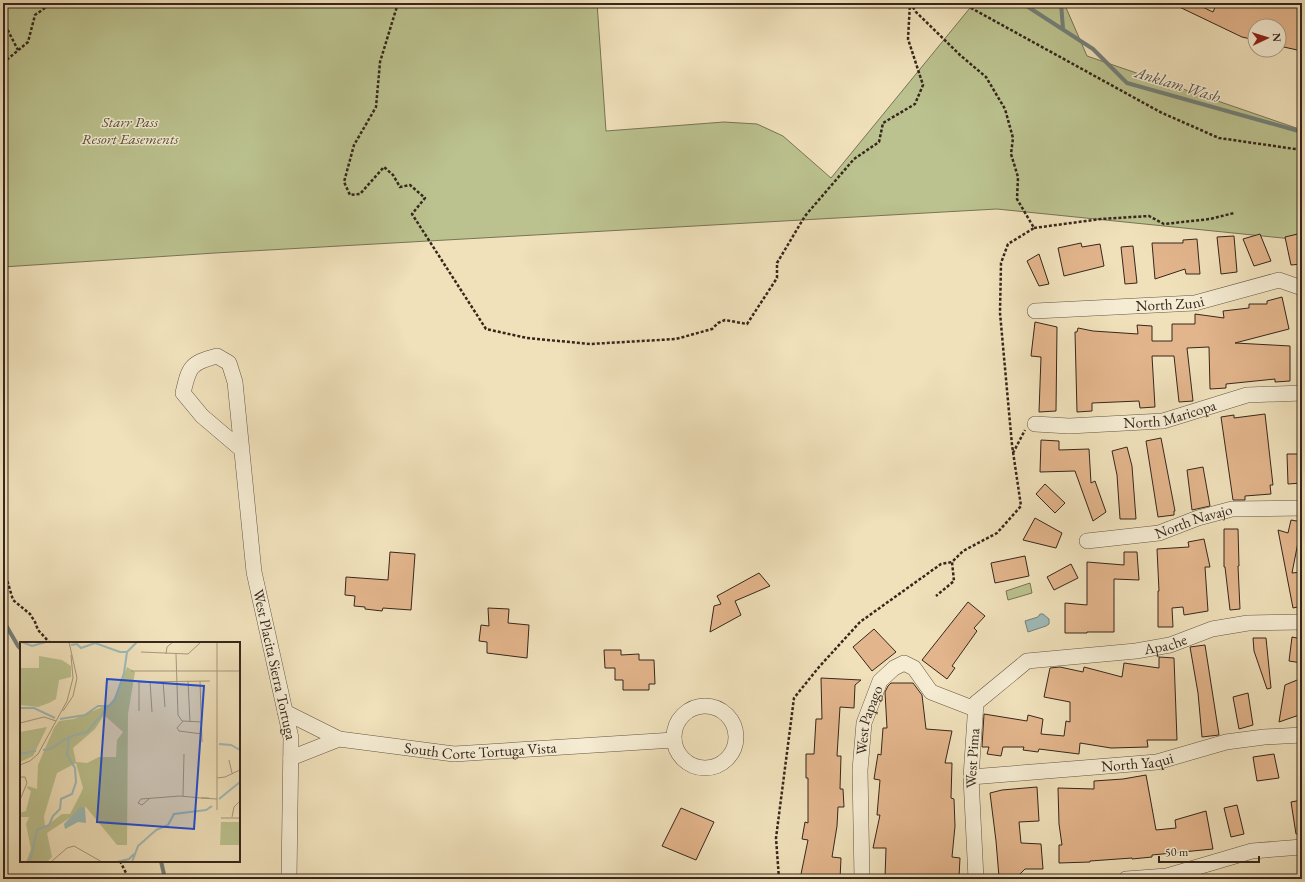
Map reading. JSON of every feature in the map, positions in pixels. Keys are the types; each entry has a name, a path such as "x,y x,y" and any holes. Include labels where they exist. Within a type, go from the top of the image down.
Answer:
{"street":[{"name":"North Zuni","path":"1035,311 1195,303 1279,280 1302,287"},
{"name":"West Placita Sierra Tortuga","path":"242,450 202,416 183,393 188,372 199,360 217,356 229,363 235,382 242,450 254,572 291,738 289,879"},
{"name":"North Maricopa","path":"1031,426 1069,426 1163,421 1247,395 1302,393"},
{"name":"North Navajo","path":"1087,541 1159,533 1198,518 1232,509 1302,508"},
{"name":"Apache","path":"1027,661 1136,651 1170,645 1212,629 1248,623 1302,622"},
{"name":"West Pima","path":"976,879 971,777 976,704 1027,661"},
{"name":"West Papago","path":"862,879 860,770 864,723 880,681 894,668 904,663 914,668 932,692 975,709"},
{"path":"707,706 726,714 733,723 736,732 736,743 729,756 718,766 709,768 699,768 682,758 674,740 675,729 680,719 687,712 697,707 707,706"},
{"path":"285,712 339,738"},
{"name":"North Yaqui","path":"971,777 1157,762 1226,742 1264,737 1302,735"},
{"path":"291,758 339,738"},
{"name":"South Corte Tortuga Vista","path":"339,738 454,754 674,740"},
{"path":"1126,879 1167,876 1252,850 1302,848"}],"path":[{"path":"3,63 28,42 35,15 52,3"},
{"path":"398,3 380,62 376,107 354,145 344,182 350,195 360,194 384,167 400,186 410,184 425,198 412,214 486,329 527,338 590,344 676,339 712,328 725,320 747,324 777,278 776,263 805,216 854,159 879,142 882,123 915,104 923,85 908,39 910,3"},
{"path":"910,3 916,12 986,78 1005,109 1013,138 1011,154 1018,177 1017,199 1034,228"},
{"path":"962,3 1162,113 1219,138 1302,150"},
{"path":"3,21 18,50"},
{"path":"779,879 776,838 794,698 860,622 941,564 952,562 963,550 997,533 1021,506 1013,453 1000,313 1001,263 1008,244 1034,228 1101,219 1149,216 1164,224 1210,219 1234,213"},
{"path":"1013,453 1031,426"},
{"path":"3,547 5,551 5,573 13,600 30,614 38,630 49,642"},
{"path":"936,596 954,581 952,562"},
{"path":"120,862 129,879"}],"green space":[{"name":"Starr Pass Resort Easements","path":"6,3 597,3 606,131 724,122 757,124 783,136 831,178 974,3 1064,3 1087,56 1302,130 1302,240 997,209 215,253 3,267 3,6"},
{"path":"1030,583 1032,593 1008,600 1006,591"}],"water":[{"path":"1040,614 1043,614 1049,619 1049,624 1028,632 1025,621 1038,617"}],"building":[{"path":"1171,3 1194,3 1213,12 1217,3 1302,3 1302,51 1287,48 1287,18 1247,18 1247,38"},
{"path":"1302,233 1302,264 1291,265 1285,237"},
{"path":"1260,234 1271,261 1254,266 1243,239"},
{"path":"1234,236 1237,272 1221,274 1217,237"},
{"path":"1197,239 1200,274 1186,274 1185,269 1155,279 1152,243 1183,243 1183,240"},
{"path":"1081,243 1082,247 1100,244 1104,266 1064,276 1058,248"},
{"path":"1133,246 1137,283 1125,284 1121,247"},
{"path":"1039,254 1049,284 1039,286 1027,261"},
{"path":"1282,297 1289,329 1235,343 1290,346 1290,381 1275,382 1275,379 1226,384 1226,388 1210,389 1209,347 1187,348 1193,401 1179,402 1174,356 1152,356 1155,407 1140,408 1139,401 1092,403 1092,411 1077,412 1075,332 1077,332 1078,328 1093,331 1138,334 1137,325 1152,326 1152,341 1172,341 1172,324 1195,324 1195,314 1224,318 1223,311 1249,308 1249,304 1267,304 1267,301"},
{"path":"1035,322 1057,327 1056,411 1039,412 1041,357 1031,356"},
{"path":"1265,414 1273,485 1270,485 1271,494 1245,496 1245,500 1233,500 1221,417 1234,415 1234,418"},
{"path":"1161,438 1175,511 1174,515 1158,517 1146,441"},
{"path":"1041,440 1059,441 1059,450 1089,449 1091,483 1095,481 1106,512 1093,521 1075,471 1040,472"},
{"path":"1127,447 1132,466 1136,519 1120,519 1117,475 1112,451"},
{"path":"1287,454 1302,454 1302,483 1288,484"},
{"path":"1203,467 1210,506 1192,510 1187,470"},
{"path":"1045,484 1065,503 1055,513 1036,494"},
{"path":"1035,518 1062,533 1056,548 1023,540"},
{"path":"1291,520 1302,522 1292,573 1302,572 1302,606 1293,608 1278,530 1288,533"},
{"path":"1224,529 1238,529 1240,609 1230,610 1224,567"},
{"path":"1204,539 1210,567 1205,567 1208,611 1184,615 1183,607 1172,608 1173,627 1158,627 1159,591 1157,549 1189,547 1188,542"},
{"path":"390,552 415,554 411,610 383,608 382,611 354,606 355,596 345,595 346,577 388,580"},
{"path":"1124,552 1137,552 1139,580 1114,579 1114,632 1065,633 1065,603 1087,605 1087,562 1124,565"},
{"path":"1025,556 1029,576 995,583 991,563"},
{"path":"1071,564 1078,578 1054,590 1047,577"},
{"path":"759,573 770,586 735,601 741,615 710,632 714,606 721,604 717,596"},
{"path":"968,602 985,616 974,628 977,631 952,666 955,668 947,679 922,660"},
{"path":"488,608 509,609 508,623 529,625 527,658 487,653 487,642 479,641 481,625 489,626"},
{"path":"874,629 896,652 872,671 853,647"},
{"path":"1292,637 1302,639 1302,663 1289,661"},
{"path":"1253,638 1266,638 1271,688 1267,689 1254,651"},
{"path":"1205,645 1219,735 1202,737 1198,693 1190,647"},
{"path":"604,650 621,650 621,655 639,654 639,660 654,660 655,684 649,684 649,690 623,690 623,680 615,680 615,668 605,668"},
{"path":"1159,657 1174,658 1177,740 1147,740 1148,747 1111,748 1080,743 1079,754 1039,749 1038,752 1023,750 1024,747 1003,747 1001,756 987,754 989,747 982,747 984,714 1027,721 1028,715 1043,719 1041,734 1064,736 1066,721 1070,722 1070,702 1044,697 1050,668 1060,667 1083,672 1084,667 1122,677 1124,663 1159,668"},
{"path":"821,678 861,680 855,685 854,708 840,707 837,756 841,756 840,789 843,789 844,807 838,807 837,826 832,857 841,858 840,879 800,879 808,840 802,839 805,822 808,823 808,778 806,778 806,754 814,754 816,719 822,719"},
{"path":"1302,678 1302,714 1279,722 1285,685"},
{"path":"891,683 913,683 922,695 926,729 952,731 945,763 952,763 951,798 954,799 955,826 952,857 960,858 959,877 917,875 917,878 885,878 886,848 873,848 880,815 877,815 880,780 874,779 878,754 881,755 883,728 887,728 885,692"},
{"path":"1248,693 1253,725 1239,729 1233,697"},
{"path":"1274,754 1279,778 1257,781 1253,757"},
{"path":"1146,775 1156,830 1176,828 1175,820 1206,811 1213,849 1152,855 1152,857 1132,859 1059,863 1059,845 1062,845 1059,824 1058,788 1094,789 1094,781 1123,779"},
{"path":"1037,787 1039,821 1019,822 1021,843 1041,844 1043,869 1025,869 1018,876 999,877 990,793 1002,790"},
{"path":"1302,800 1302,834 1296,834 1291,802"},
{"path":"1237,805 1244,834 1231,837 1224,808"},
{"path":"681,808 714,822 696,860 662,846"}],"waterway":[{"name":"Anklam Wash","path":"1022,3 1093,49 1127,83 1302,132"},
{"path":"1061,3 1063,29"},
{"path":"3,620 20,648"},
{"path":"161,862 165,879"}]}
